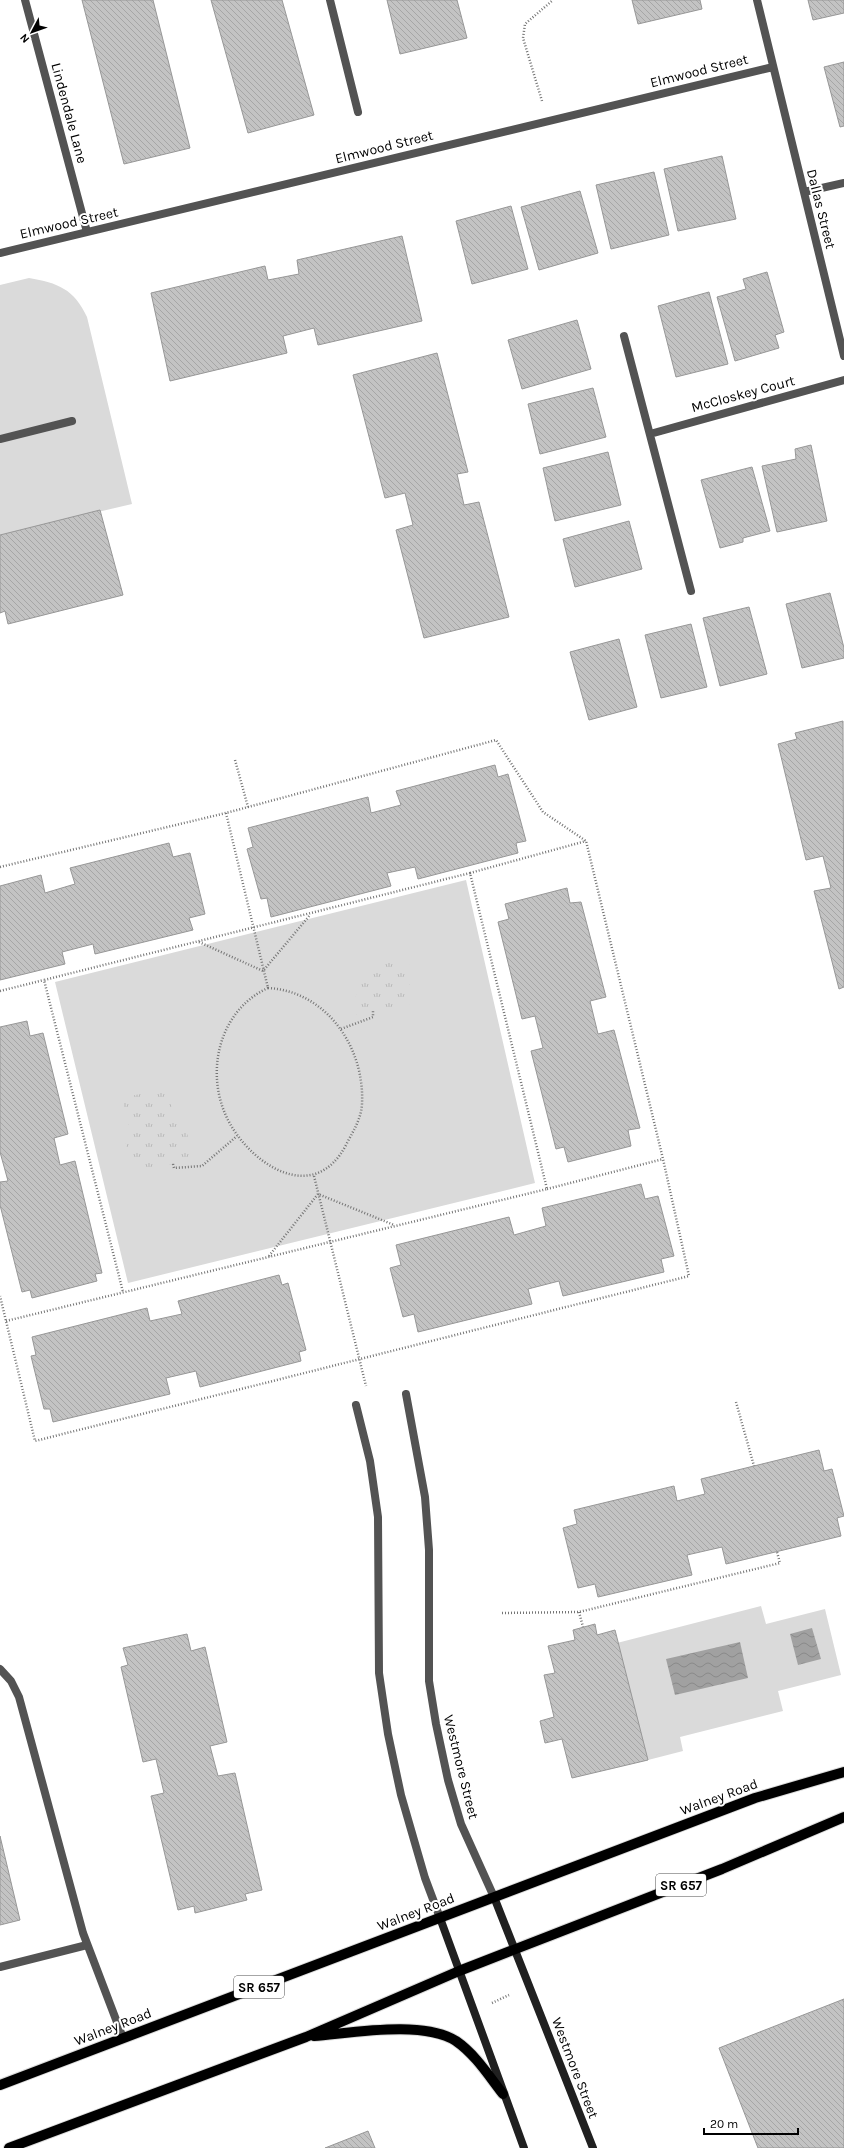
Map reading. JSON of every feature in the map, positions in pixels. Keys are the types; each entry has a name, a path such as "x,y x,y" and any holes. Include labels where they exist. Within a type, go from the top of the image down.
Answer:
{"main road":[{"name":"Walney Road","path":"0,2085 755,1798 844,1772"},
{"name":"SR 657","path":"9,2148 306,2037 460,1971 722,1869 844,1816"},
{"path":"306,2037 390,2029 415,2030 438,2035 455,2041 470,2053 503,2094"}],"street":[{"name":"Lindendale Lane","path":"25,0 88,232"},
{"path":"330,0 358,112"},
{"name":"Dallas Street","path":"757,0 844,356"},
{"name":"Elmwood Street","path":"0,253 773,67"},
{"path":"804,192 844,182"},
{"path":"624,336 691,591"},
{"name":"McCloskey Court","path":"650,434 844,380"},
{"path":"0,439 72,421"},
{"name":"Westmore Street","path":"406,1394 425,1497 429,1550 429,1680 436,1724 448,1780 461,1824 494,1897 592,2148"},
{"path":"356,1405 370,1461 378,1516 379,1673 388,1734 401,1794 425,1878 524,2148"},
{"path":"0,1669 11,1681 19,1697 87,1945 123,2038"},
{"path":"0,1967 87,1945"}],"path":[{"path":"548,121 523,38 525,24 553,0"},
{"path":"0,868 248,807 496,740 542,812 586,841 663,1159 689,1276 35,1441 0,1296"},
{"path":"235,760 248,807"},
{"path":"226,812 268,988"},
{"path":"0,991 310,914 470,873 586,841"},
{"path":"470,873 547,1189"},
{"path":"263,971 310,914"},
{"path":"199,942 263,971"},
{"path":"44,980 123,1292"},
{"path":"268,988 282,989 296,993 327,1013 341,1029 352,1048 359,1069 362,1105 358,1126 340,1157 329,1168 314,1176 300,1177 284,1173 270,1166 252,1152 237,1136 227,1119 220,1097 217,1075 218,1054 224,1033 233,1016 254,994 268,988"},
{"path":"341,1029 373,1017 373,1010"},
{"path":"174,1164 174,1168 202,1166 237,1136"},
{"path":"6,1321 547,1189 663,1159"},
{"path":"314,1176 367,1389"},
{"path":"318,1194 395,1226"},
{"path":"269,1256 318,1194"},
{"path":"736,1402 754,1466"},
{"path":"502,1613 579,1612 780,1563 777,1552"},
{"path":"579,1612 583,1627"},
{"path":"488,2005 509,1995"}],"green space":[{"path":"29,278 48,282 64,289 77,300 87,317 132,504 0,535 0,285"},
{"path":"466,880 535,1183 128,1283 55,982"},
{"path":"371,962 409,962 410,1004 357,1016 354,1001"},
{"path":"167,1088 175,1122 184,1120 193,1159 133,1173 124,1136 131,1135 122,1098"},
{"path":"761,1606 766,1624 825,1609 841,1675 778,1691 783,1711 680,1737 683,1751 648,1760 617,1643"}],"water":[{"path":"812,1628 821,1659 798,1665 790,1634"},
{"path":"740,1642 748,1678 675,1695 666,1659"}],"building":[{"path":"82,0 153,0 190,148 124,164"},
{"path":"211,0 282,0 314,115 248,133"},
{"path":"387,0 457,0 467,38 400,54"},
{"path":"632,0 700,0 702,9 638,24"},
{"path":"808,0 844,0 844,13 813,20"},
{"path":"844,62 844,126 840,127 824,67"},
{"path":"722,156 736,219 678,231 664,169"},
{"path":"654,172 669,235 611,249 596,185"},
{"path":"580,191 598,253 539,270 521,207"},
{"path":"511,206 528,269 472,284 456,221"},
{"path":"402,236 422,321 318,345 314,328 283,336 287,353 170,381 151,293 265,266 268,280 299,274 297,260"},
{"path":"767,272 784,332 775,335 779,348 735,361 717,297 746,289 743,279"},
{"path":"709,292 728,364 676,377 658,306"},
{"path":"577,320 591,369 522,389 508,340"},
{"path":"437,353 468,472 457,474 464,505 479,502 509,617 424,638 396,530 413,525 405,493 385,498 353,375"},
{"path":"593,388 606,437 540,454 528,404"},
{"path":"811,445 827,521 777,532 762,466 796,459 795,449"},
{"path":"608,452 621,505 555,521 543,468"},
{"path":"752,467 770,531 743,538 743,542 720,548 701,480"},
{"path":"100,510 123,595 8,624 5,611 0,613 0,535"},
{"path":"629,521 642,569 575,587 563,539"},
{"path":"830,593 844,648 844,658 802,668 786,604"},
{"path":"749,607 767,674 720,686 703,618"},
{"path":"691,624 707,687 661,698 645,635"},
{"path":"619,639 637,707 589,720 570,652"},
{"path":"843,721 844,987 839,989 814,891 831,888 823,856 806,860 778,744 797,739 795,733"},
{"path":"495,765 498,777 508,774 526,841 516,843 518,853 418,879 415,867 387,873 391,886 271,917 267,898 261,899 247,849 253,847 248,828 368,797 371,813 401,805 396,791"},
{"path":"169,843 173,857 190,853 205,914 189,918 193,930 95,954 93,944 62,952 65,964 0,980 0,886 41,875 45,893 75,884 70,868"},
{"path":"567,888 570,903 581,902 606,997 590,1001 598,1034 614,1030 640,1128 628,1130 631,1146 568,1162 564,1147 556,1149 531,1051 543,1048 535,1016 522,1019 498,922 509,919 505,904"},
{"path":"27,1021 30,1036 43,1033 68,1134 54,1138 60,1165 75,1161 102,1273 95,1274 97,1281 32,1298 30,1290 22,1292 0,1205 0,1182 8,1181 0,1152 0,1027"},
{"path":"641,1184 645,1199 658,1196 674,1256 661,1259 664,1272 563,1296 559,1281 528,1289 532,1304 418,1332 414,1314 403,1317 390,1268 401,1265 396,1245 509,1217 514,1235 546,1226 542,1208"},
{"path":"279,1275 282,1285 288,1283 306,1350 299,1352 301,1361 200,1387 196,1371 166,1378 170,1394 53,1422 50,1409 44,1409 31,1356 36,1355 32,1337 147,1308 150,1321 182,1314 178,1301"},
{"path":"819,1450 824,1471 832,1469 844,1516 837,1518 841,1536 726,1564 722,1547 687,1555 692,1575 598,1597 595,1584 578,1588 563,1528 577,1524 574,1510 674,1486 677,1501 705,1494 701,1479"},
{"path":"595,1624 597,1635 615,1630 648,1760 572,1778 562,1739 545,1743 540,1721 554,1717 544,1675 555,1673 548,1646 575,1640 573,1630"},
{"path":"187,1634 191,1651 205,1647 227,1742 210,1746 218,1776 235,1773 262,1890 245,1894 247,1900 195,1913 194,1906 178,1910 151,1796 164,1793 156,1759 143,1762 121,1667 128,1665 123,1648"},
{"path":"0,1836 20,1920 0,1925"},
{"path":"844,1999 844,2148 758,2148 719,2048"},
{"path":"368,2131 375,2148 325,2148"}]}
